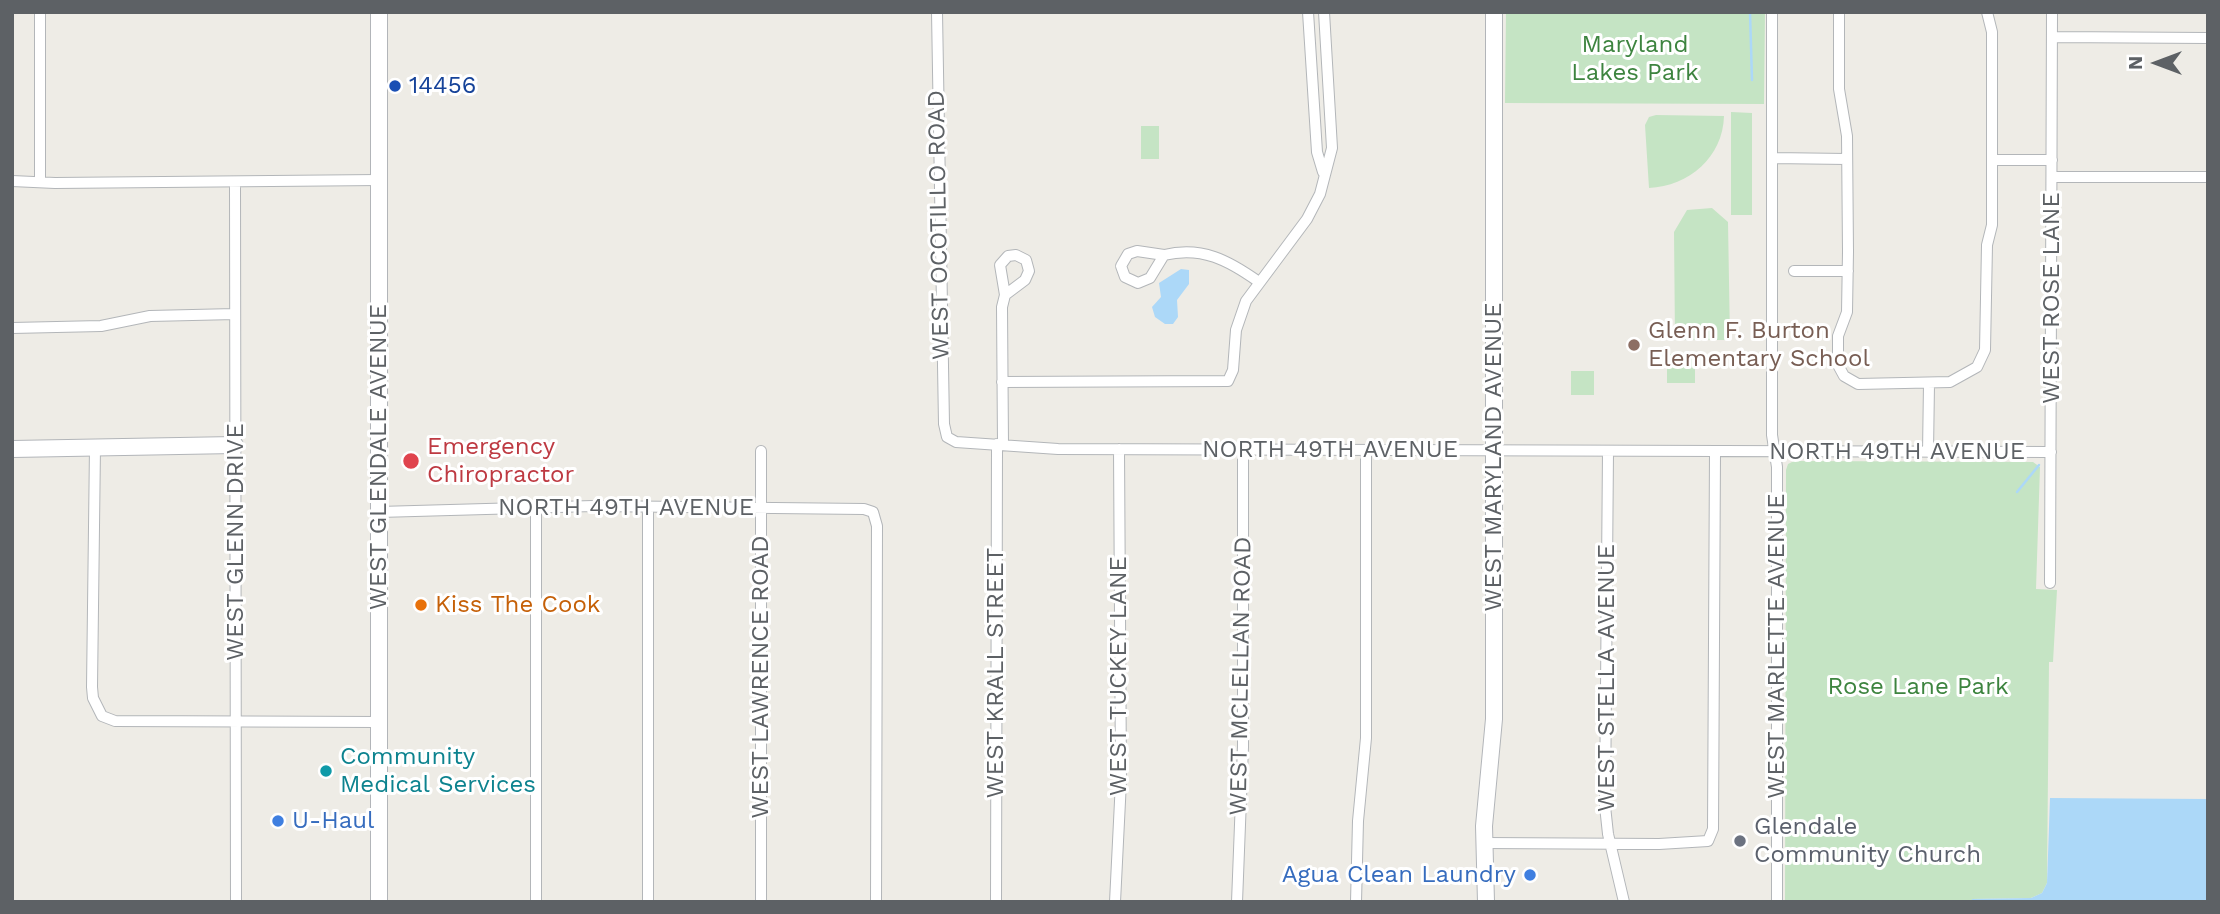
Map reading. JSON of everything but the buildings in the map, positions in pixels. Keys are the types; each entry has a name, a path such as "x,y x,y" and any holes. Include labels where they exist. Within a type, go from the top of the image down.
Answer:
{"street":[{"path":"40,12 40,180"},
{"name":"WEST GLENDALE AVENUE","path":"379,12 379,902"},
{"name":"WEST OCOTILLO ROAD","path":"937,12 942,359 947,437"},
{"path":"1308,12 1317,152 1323,172"},
{"path":"1002,382 1228,381 1233,370 1238,322 1259,282 1307,219 1320,194 1323,172 1332,148 1324,12"},
{"name":"WEST MARYLAND AVENUE","path":"1486,902 1484,843 1494,719 1494,12"},
{"name":"WEST MARLETTE AVENUE","path":"1772,12 1773,451 1777,467 1777,902"},
{"path":"1839,12 1839,89 1847,136 1848,271 1847,312 1838,336 1838,366 1844,376 1858,384 1928,384 1958,379 1977,367 1987,338 1987,245 1992,225 1992,32 1987,12"},
{"name":"WEST ROSE LANE","path":"2050,583 2052,12"},
{"path":"2052,37 2208,38"},
{"path":"1772,158 1847,159"},
{"path":"1993,160 2052,160"},
{"path":"2053,177 2208,177"},
{"path":"12,181 40,180 55,183 379,180"},
{"name":"WEST GLENN DRIVE","path":"235,182 236,902"},
{"path":"1164,255 1189,251 1207,253 1233,263 1259,282"},
{"path":"1794,271 1848,271"},
{"name":"WEST KRALL STREET","path":"996,902 1004,295"},
{"path":"12,328 101,326 150,316 235,314"},
{"path":"1928,384 1928,452"},
{"name":"NORTH 49TH AVENUE","path":"947,437 956,442 1119,449 2051,452"},
{"path":"12,449 235,445"},
{"path":"95,447 92,687 93,698 102,716 115,720 378,722"},
{"name":"WEST TUCKEY LANE","path":"1115,902 1121,781 1119,449"},
{"name":"WEST MCLELLAN ROAD","path":"1237,902 1243,747 1243,449"},
{"path":"1356,902 1358,821 1366,738 1366,450"},
{"name":"WEST LAWRENCE ROAD","path":"761,451 761,902"},
{"name":"WEST STELLA AVENUE","path":"1608,452 1605,806 1624,902"},
{"path":"1484,843 1611,844 1708,841 1713,829 1716,452"},
{"path":"536,507 536,902"},
{"name":"NORTH 49TH AVENUE","path":"379,512 536,507 864,509 873,512 877,526 876,902"},
{"path":"648,508 648,902"}],"green space":[{"name":"Maryland Lakes Park","path":"1506,12 1765,12 1764,104 1505,103"},
{"path":"1731,112 1752,113 1752,215 1731,215"},
{"path":"1724,116 1717,144 1701,167 1677,182 1649,188 1645,125 1649,117"},
{"path":"1141,126 1159,126 1159,159 1141,159"},
{"path":"1712,208 1728,222 1730,340 1675,340 1674,232 1687,210"},
{"path":"1667,354 1695,354 1695,383 1667,383"},
{"path":"1571,371 1594,371 1594,395 1571,395"},
{"name":"Rose Lane Park","path":"1794,461 2033,462 2040,467 2036,589 2057,590 2053,662 2049,662 2047,883 2042,893 2031,898 1973,899 1972,902 1785,902 1786,470 1788,464"}],"water":[{"path":"1181,269 1189,270 1189,284 1177,300 1178,317 1173,324 1165,324 1155,317 1152,307 1161,297 1159,283"},
{"path":"2050,798 2208,799 2208,902 1972,902 1972,899 2031,898 2042,893 2047,883"}],"waterway":[{"path":"1750,12 1752,80"},
{"path":"2017,492 2039,465"}],"place":[{"name":"14456","path":"395,86"},
{"name":"Glenn F. Burton Elementary School","path":"1634,345"},
{"name":"Emergency Chiropractor","path":"411,461"},
{"name":"Kiss The Cook","path":"421,605"},
{"name":"Community Medical Services","path":"326,771"},
{"name":"U-Haul","path":"278,821"},
{"name":"Glendale Community Church","path":"1740,841"},
{"name":"Agua Clean Laundry","path":"1530,875"}]}
